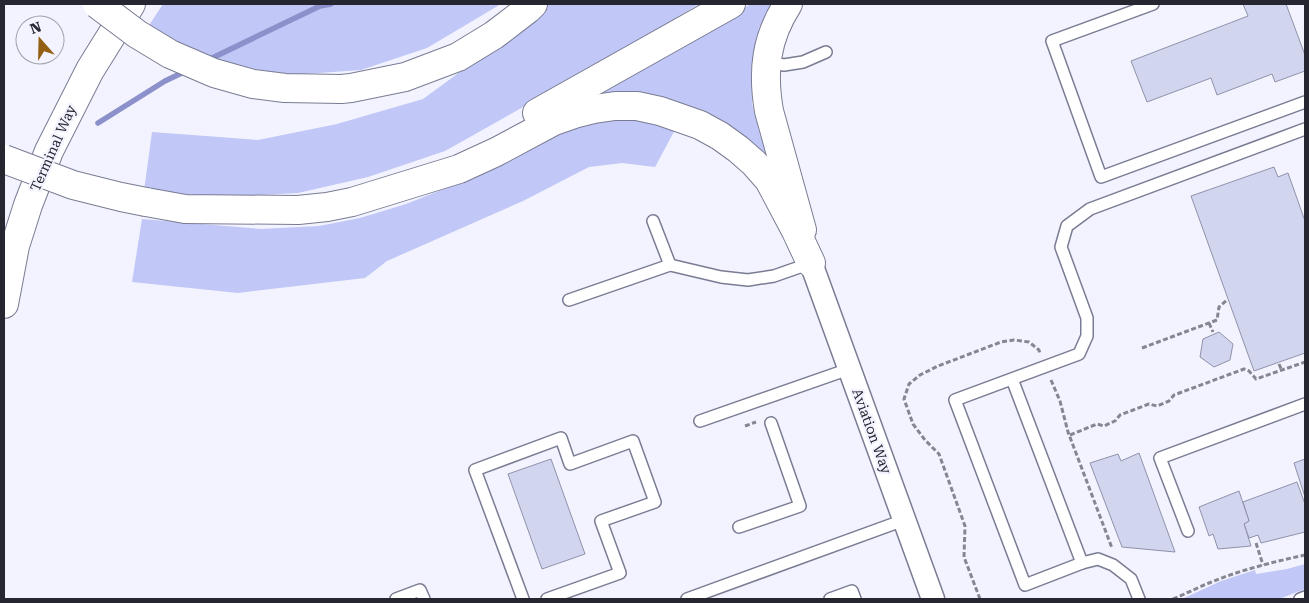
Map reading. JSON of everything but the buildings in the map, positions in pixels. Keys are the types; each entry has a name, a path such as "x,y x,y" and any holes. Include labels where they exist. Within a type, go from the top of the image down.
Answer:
{"main road":[{"path":"97,4 137,34 170,54 214,73 253,84 284,88 342,89 404,78 458,57 494,35 533,4"},
{"name":"Terminal Way","path":"4,304 15,246 28,205 49,151 90,70 131,4"},
{"path":"411,184 731,4"},
{"path":"788,4 773,33 766,62 766,92 768,111 811,263"},
{"path":"4,159 73,185 121,197 185,209 298,210 352,202 436,177 478,161 554,121 574,114 615,106 638,106 660,110 700,125 738,149 768,180 780,198 811,263"}],"street":[{"name":"Aviation Way","path":"811,263 933,599"}],"lane":[{"path":"1153,4 1052,41 1101,177 1305,102"},
{"path":"766,62 784,65 803,62 826,52"},
{"path":"1139,599 1131,579 1114,565 1098,560 1082,563 1025,585 955,400 1079,354 1087,336 1087,318 1061,247 1067,226 1090,209 1305,129"},
{"path":"654,221 670,265"},
{"path":"569,300 670,265 721,277 748,280 774,276 811,263"},
{"path":"700,421 849,369"},
{"path":"1012,379 1082,563"},
{"path":"1188,531 1160,458 1305,404"},
{"path":"739,527 800,506 771,423"},
{"path":"523,599 475,470 561,438 570,464 633,441 655,502 602,522 620,573 547,599"},
{"path":"687,599 904,520"},
{"path":"396,599 420,590 424,599"},
{"path":"830,599 852,591 855,599"},
{"path":"1300,599 1305,597"}],"path":[{"path":"1142,348 1218,320 1219,307 1227,300"},
{"path":"1209,323 1213,332"},
{"path":"980,599 964,557 965,526 939,454 913,424 904,399 909,384 920,375 938,366 1001,342 1014,340 1029,342 1039,350 1060,402 1068,432 1112,547 1118,552"},
{"path":"1070,435 1097,424 1104,426 1115,421 1120,415 1149,404 1156,406 1169,401 1174,395 1244,370 1249,371 1256,379 1305,362"},
{"path":"1279,364 1282,371"},
{"path":"1256,543 1263,565"},
{"path":"1173,599 1210,583 1263,565 1305,555"}],"shaded area":[{"path":"163,4 501,4 427,48 361,70 290,75 235,66 171,45 146,30"},
{"path":"545,4 699,4 612,57 445,151 368,177 298,193 222,197 144,191 152,132 258,140 337,124 423,99 501,42"},
{"path":"751,4 774,4 759,28 751,70 752,104 760,135 774,171 751,147 588,99"},
{"path":"624,118 654,120 676,128 655,167 622,163 589,167 523,201 387,261 365,278 238,293 132,282 142,219 261,229 319,226 360,218 406,204 444,189 571,125"},
{"path":"1305,564 1305,589 1279,599 1182,599 1221,581 1255,570 1256,574"}],"waterway":[{"path":"208,60 320,6 331,4"},
{"path":"98,123 165,81 186,71"}]}
